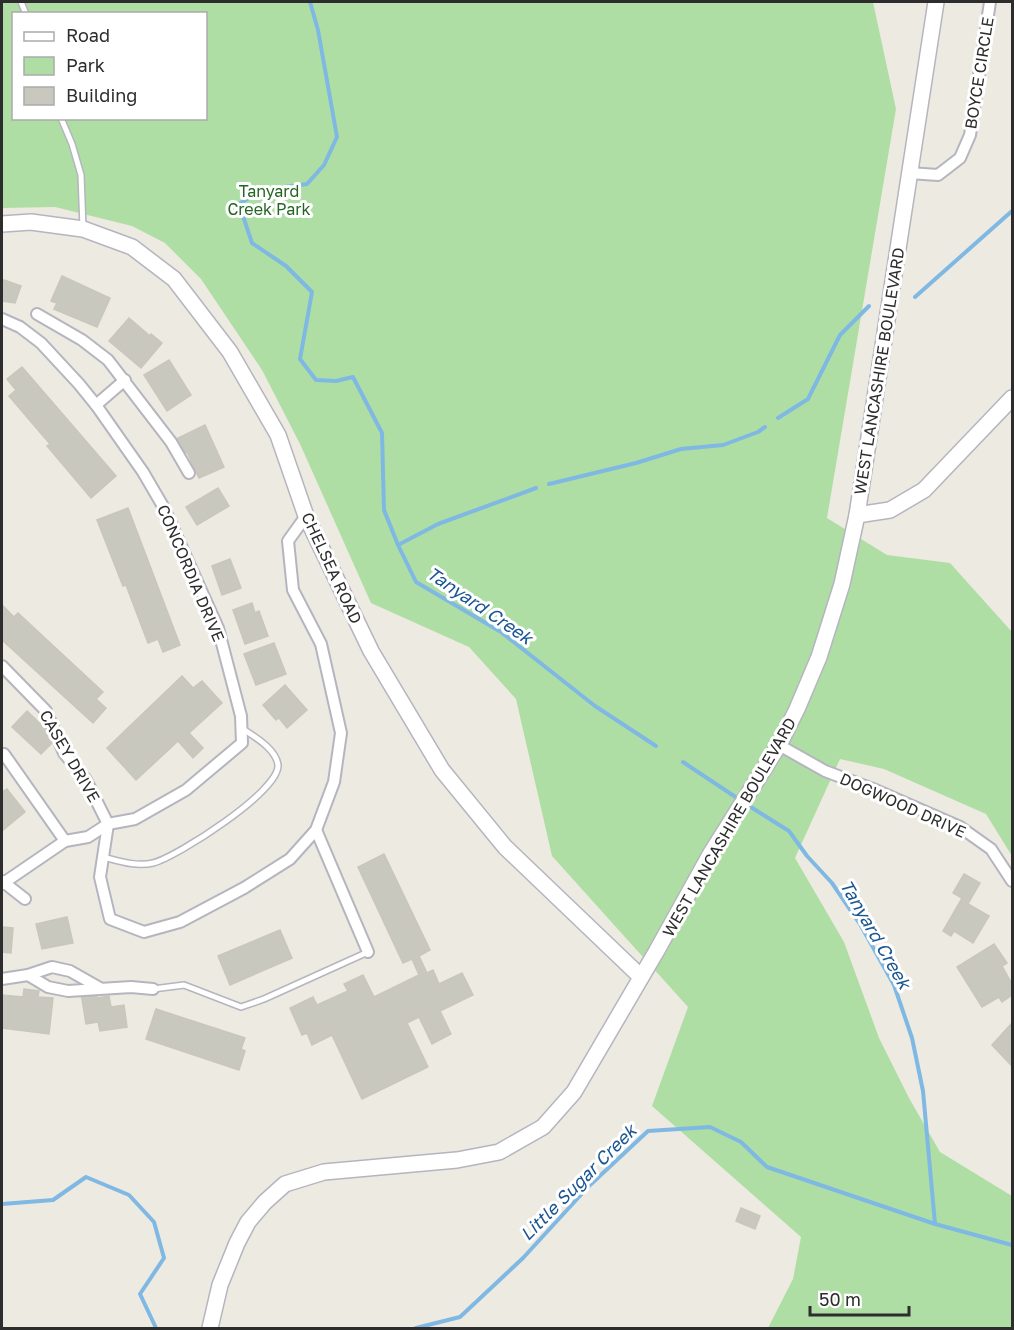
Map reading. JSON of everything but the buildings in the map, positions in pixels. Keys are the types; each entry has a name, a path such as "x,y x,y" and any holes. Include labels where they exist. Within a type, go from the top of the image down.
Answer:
{"main road":[{"name":"WEST LANCASHIRE BOULEVARD","path":"210,1329 226,1266 248,1222 285,1184 324,1172 457,1160 499,1152 543,1127 574,1092 711,854 779,745 819,657 842,584 857,515 936,2"},
{"name":"CHELSEA ROAD","path":"2,224 31,222 83,230 132,247 174,279 230,352 278,435 306,516 371,651 442,770 505,847 641,977"},
{"path":"857,515 890,510 924,490 1012,398"}],"street":[{"name":"BOYCE CIRCLE","path":"909,173 938,175 960,158 969,135 990,2"},
{"path":"37,314 82,340 108,360 171,442 189,473"},
{"name":"CONCORDIA DRIVE","path":"2,319 20,327 41,343 96,405 143,472 164,508 218,628 242,716 242,728"},
{"path":"96,405 125,380"},
{"path":"108,824 100,877 110,920 144,932 180,922 244,888 290,860 316,830 334,782 341,733 321,644 293,590 288,541 306,516"},
{"name":"CASEY DRIVE","path":"2,666 46,711 64,753 86,780 108,824"},
{"path":"25,899 2,883 65,841 88,837 108,824 135,819 186,790 242,743 242,728"},
{"name":"DOGWOOD DRIVE","path":"779,745 825,771 960,826 991,849 1012,881"},
{"path":"4,754 65,841"},
{"path":"316,830 368,952"},
{"path":"2,979 51,968 70,971 100,988"},
{"path":"28,975 48,987 68,991 131,987 153,989"}],"lane":[{"path":"62,120 81,175 83,230"},
{"path":"103,857 139,865 161,861 232,817 264,790 274,776 278,763 273,753 242,728"},
{"path":"153,989 184,985 241,1007 368,952"}],"green space":[{"name":"Tanyard Creek Park","path":"2,2 873,2 896,109 827,518 887,555 950,563 1012,632 1012,856 986,814 884,769 840,759 795,858 844,942 879,1038 909,1098 940,1152 1012,1196 1012,1328 768,1328 793,1279 801,1237 652,1106 688,1007 552,856 516,699 469,647 371,603 300,444 262,370 201,279 165,243 132,226 55,207 2,208"}],"waterway":[{"name":"Tanyard Creek","path":"310,2 318,30 337,137 324,165 307,184 262,190 239,204 252,243 286,266 312,292 300,359 316,380 336,381 353,377 382,433 384,510 416,582 501,632 595,706 656,746"},
{"path":"915,297 1012,211"},
{"path":"778,418 808,399 840,335 869,306"},
{"path":"549,484 636,463 681,449 723,445 758,432 765,427"},
{"path":"398,545 438,524 536,488"},
{"name":"Tanyard Creek","path":"683,762 740,800"},
{"name":"Tanyard Creek","path":"746,804 789,831 807,856 832,883 860,924 894,985 912,1038 923,1091 935,1224"},
{"name":"Little Sugar Creek","path":"416,1328 460,1317 523,1258 589,1186 648,1131 710,1127 741,1142 767,1167 935,1224 1012,1245"},
{"name":"Little Sugar Creek","path":"2,1204 53,1200 86,1177 129,1195 154,1222 164,1258 140,1294 156,1328"}]}
